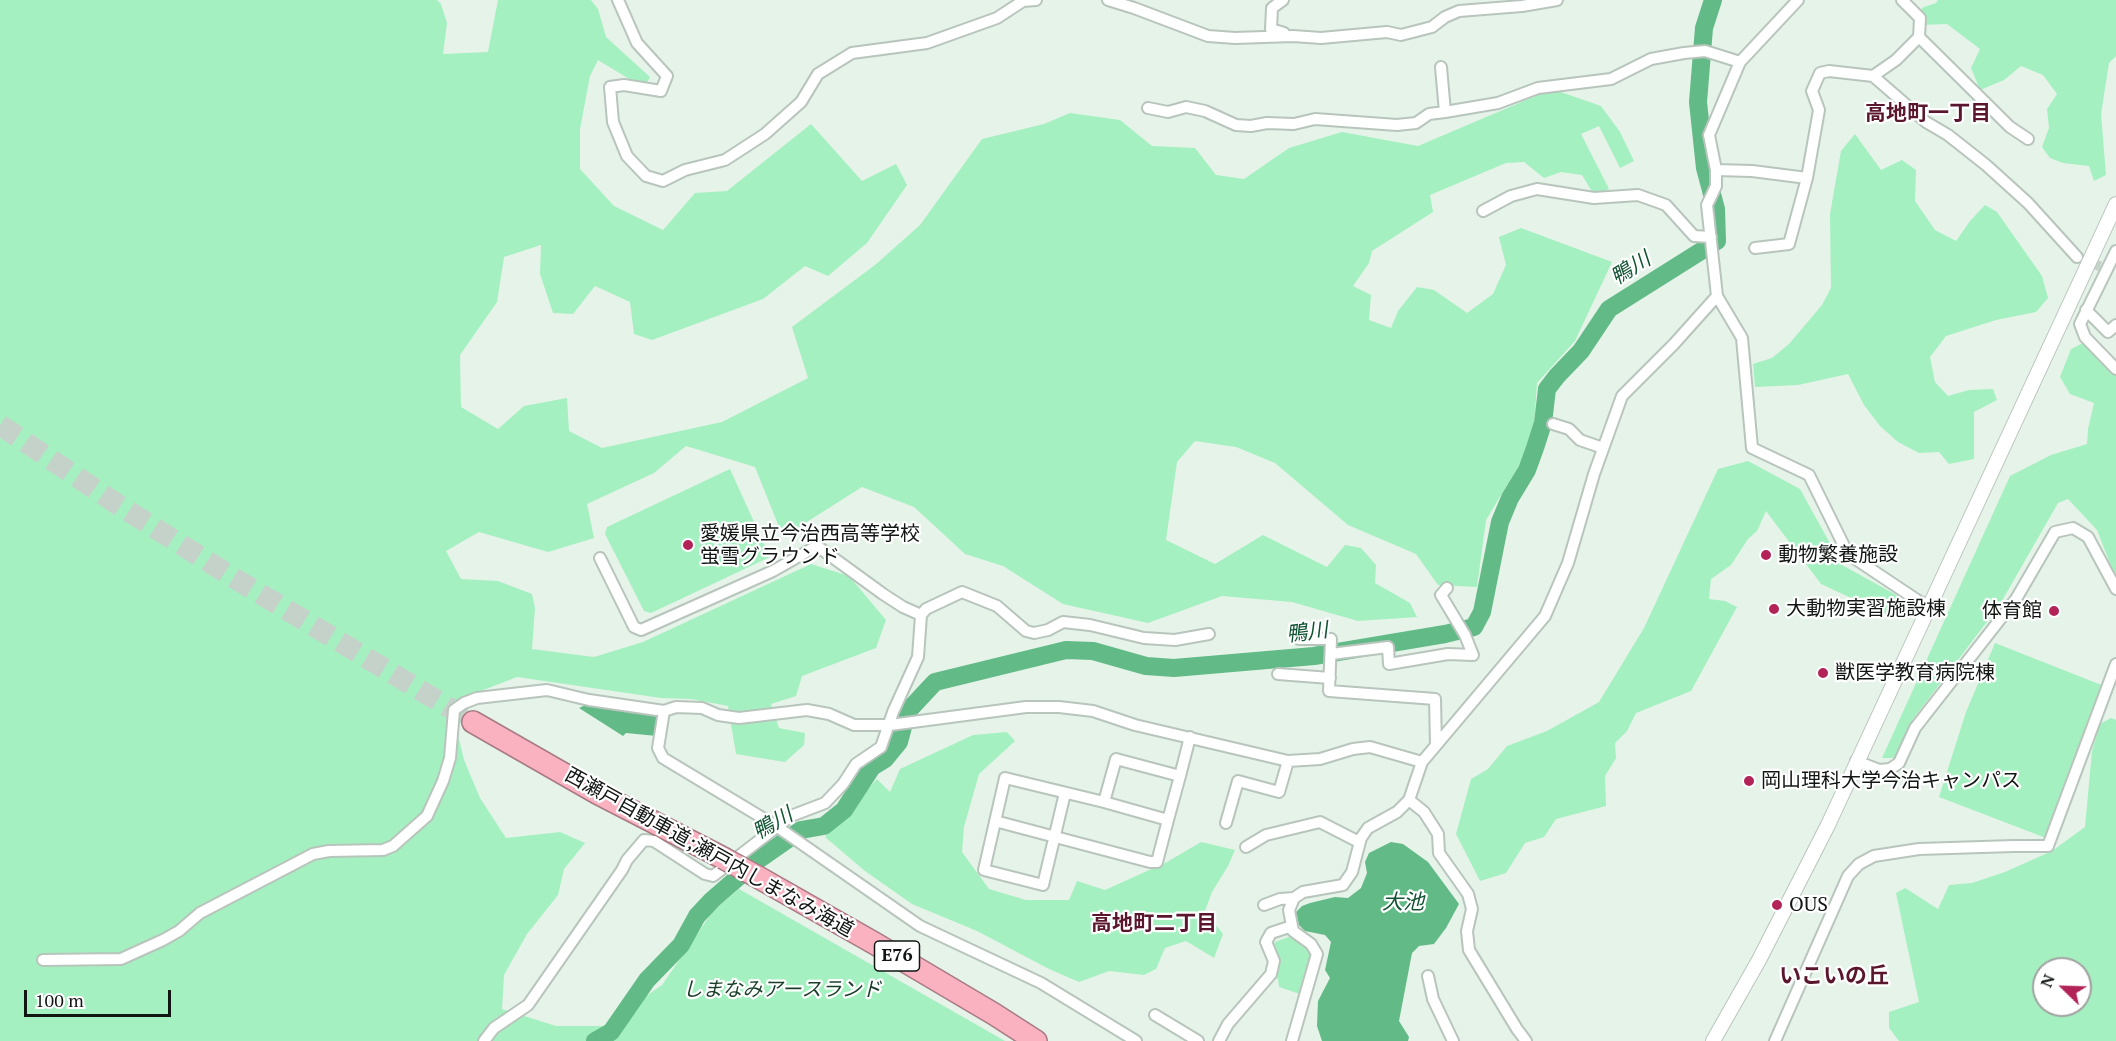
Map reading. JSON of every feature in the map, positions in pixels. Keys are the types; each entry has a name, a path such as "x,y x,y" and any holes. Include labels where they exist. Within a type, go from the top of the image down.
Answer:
{"highway":[{"name":"西瀬戸自動車道;瀬戸内しまなみ海道","path":"473,722 597,793 756,876 874,943 1036,1041"}],"street":[{"path":"618,0 637,43 667,76 661,91 624,85 610,87 612,122 627,156 646,176 663,181 684,170 725,160 765,134 801,102 818,74 852,53 927,43 997,18 1023,1 1036,0"},
{"path":"1108,0 1208,36 1235,38 1293,36 1322,38 1387,32 1401,35 1432,27 1445,17 1459,11 1522,6 1557,0"},
{"path":"1283,0 1272,8 1271,29 1293,36"},
{"path":"1798,0 1740,62 1709,135 1716,170 1716,186 1707,206 1717,296 1742,338 1752,448 1809,475 1848,554 1920,602 1931,605"},
{"path":"1873,76 1896,60 1919,37 1920,18 1902,0"},
{"path":"1919,37 2002,120 2028,139"},
{"path":"1148,108 1168,112 1186,107 1205,111 1236,125 1294,124 1315,119 1397,125 1416,123 1429,114 1498,103 1538,88 1611,79 1651,59 1705,51 1740,62"},
{"path":"1441,67 1445,112"},
{"path":"1755,248 1789,244 1807,178 1820,110 1812,91 1820,73 1829,71 1873,76 1926,122 1986,165 2028,203 2077,257"},
{"path":"1716,170 1752,171 1807,178"},
{"path":"1483,211 1511,196 1537,189 1594,198 1638,195 1666,205 1694,236 1711,237"},
{"path":"1713,1041 1795,892 1931,605 2116,204"},
{"path":"2116,251 2080,324 2085,337 2116,369"},
{"path":"1264,905 1280,899 1294,898 1303,892 1343,885 1352,872 1359,842 1368,828 1397,812 1409,800 1422,762 1545,615 1568,564 1603,448 1622,396 1674,344 1717,296"},
{"path":"2086,310 2108,332 2116,324"},
{"path":"1554,424 1569,429 1580,440 1603,448"},
{"path":"1856,761 1879,770 1890,769 1899,763 1915,728 2016,599 2055,532 2073,528 2088,537 2116,589"},
{"path":"600,558 634,627 641,630 773,571 817,546 882,594 921,615"},
{"path":"1331,654 1388,647 1389,663 1448,654 1473,659 1466,635 1441,595 1446,588"},
{"path":"484,1041 494,1028 528,1005 627,860 644,840 654,841 705,874 714,876 791,816 825,803 843,784 856,764 881,747 893,712 918,657 921,615 926,609 962,592 997,606 1026,631 1034,633 1048,630 1064,622 1090,625 1144,638 1175,639 1209,634"},
{"path":"1299,639 1331,639 1329,690 1435,699 1436,745"},
{"path":"1775,1041 1848,876 1859,864 1874,856 1919,849 2048,846 2116,664"},
{"path":"1278,674 1329,678"},
{"path":"43,960 121,959 163,940 179,931 200,913 313,854 328,851 383,850 393,846 427,816 434,804 450,758 454,710 477,698 547,690 589,700 664,711 688,706 702,708 718,715 739,718 807,710 829,714 854,725 890,724 1026,707 1059,707 1093,711 1135,725 1288,761 1320,759 1353,749 1370,747 1422,762"},
{"path":"664,711 658,748 663,758 776,826 920,926 1041,983 1136,1041"},
{"path":"995,821 1156,862 1190,737"},
{"path":"1104,802 1116,759 1180,776"},
{"path":"1226,823 1238,781 1279,792 1288,761"},
{"path":"1065,793 1043,885 984,870 1005,778 1104,802 1168,820"},
{"path":"1409,800 1424,812 1438,834 1439,853 1468,894 1472,909 1467,932 1469,950 1526,1041"},
{"path":"1246,847 1266,836 1320,822 1359,842"},
{"path":"1292,1041 1317,954 1311,944 1293,931 1289,910 1294,898"},
{"path":"1219,1041 1228,1024 1271,974 1274,961 1266,942 1271,933 1292,926"},
{"path":"1428,976 1433,999 1453,1041"},
{"path":"1155,1015 1198,1041"}],"green space":[{"name":"しまなみアースランド","path":"0,0 437,0 441,4 447,23 443,54 488,52 498,0 591,0 598,9 606,37 650,77 644,88 598,60 590,76 580,129 580,169 614,206 663,230 695,193 727,191 811,124 862,181 896,164 907,185 867,243 828,276 805,266 763,299 652,340 634,334 630,302 595,286 573,314 553,313 540,274 541,245 504,257 497,302 460,355 461,407 498,429 524,406 567,398 569,431 602,448 722,422 808,378 792,327 875,265 920,225 982,139 1044,124 1070,113 1120,120 1152,146 1195,148 1216,175 1244,179 1289,148 1342,132 1418,146 1552,89 1601,106 1620,132 1634,161 1620,168 1599,126 1581,134 1609,189 1594,195 1582,175 1561,172 1544,178 1524,162 1506,163 1430,195 1433,212 1372,251 1369,263 1353,286 1371,295 1369,320 1391,328 1398,311 1417,287 1434,290 1467,313 1493,294 1506,265 1499,237 1521,228 1612,262 1575,341 1537,383 1534,425 1521,462 1486,520 1477,587 1438,585 1416,554 1348,525 1275,463 1236,447 1195,441 1177,462 1166,540 1215,564 1263,535 1327,567 1345,545 1361,548 1376,565 1375,583 1410,603 1417,617 1358,621 1292,602 1222,596 1148,623 1063,604 1003,566 965,554 914,507 862,487 783,537 755,467 686,446 654,473 587,504 594,538 548,552 479,532 446,551 461,579 498,581 532,594 535,608 532,649 594,657 643,642 811,564 849,576 886,620 876,648 802,676 796,696 771,704 779,728 805,733 804,745 785,762 736,754 728,706 691,699 661,698 517,677 473,694 457,731 464,760 480,798 506,838 560,832 585,843 564,869 558,895 527,934 504,975 502,1009 556,1026 603,1026 662,985 713,911 739,889 1005,1041 0,1041"},
{"path":"1938,0 2116,0 2116,56 2109,63 2101,114 2106,175 2094,181 2089,166 2063,163 2050,158 2042,147 2049,128 2047,109 2057,94 2043,75 2021,66 2004,80 1980,90 1971,68 1980,49 1947,24 1919,25 1915,14"},
{"path":"1855,134 1881,170 1902,160 1916,170 1915,201 1935,230 1956,241 1985,205 1997,212 2042,276 2048,298 2036,312 1996,320 1946,336 1930,357 1935,382 1948,396 1969,390 1993,389 1997,400 1974,412 1974,459 1949,464 1939,452 1919,453 1898,442 1880,426 1864,405 1848,374 1798,385 1755,387 1753,364 1772,358 1789,344 1822,305 1831,288 1830,214 1841,151"},
{"path":"2093,338 2116,361 2116,579 2097,530 2068,499 2058,503 1999,606 1913,719 1896,758 1882,758 2010,476 2051,455 2087,444 2094,403 2070,394 2060,377 2071,349"},
{"path":"1748,461 1800,489 1842,565 1898,596 1890,616 1821,584 1766,511 1757,531 1748,539 1731,565 1711,579 1709,599 1725,601 1737,607 1691,691 1636,713 1627,731 1615,743 1616,758 1605,776 1606,806 1556,819 1544,837 1525,843 1506,873 1480,881 1456,834 1471,779 1488,769 1507,746 1547,731 1599,702 1644,628 1718,469"},
{"name":"愛媛県立今治西高等学校 蛍雪グラウンド","path":"730,469 770,557 651,613 644,611 605,534 607,527"},
{"path":"1995,643 2104,686 2046,838 1939,797 1966,712"},
{"path":"2111,718 2116,720 2116,1041 1899,1041 1889,1028 1889,1012 1919,1002 1896,893 1905,888 1938,909 1949,885 1972,883 2005,872 2052,851 2085,827 2092,751 2100,724"},
{"path":"1007,732 1015,741 979,774 964,827 962,852 989,889 1026,900 1069,900 1077,881 1105,890 1167,862 1201,842 1235,850 1212,892 1205,911 1223,934 1214,958 1186,941 1165,948 1156,969 1144,975 1109,971 1079,982 977,931 912,904 865,871 825,837 877,779 890,792 900,769 973,735"},
{"path":"1291,936 1301,938 1315,954 1303,995 1279,987 1278,979 1274,978 1272,948 1275,942"}],"water":[{"path":"590,703 661,713 657,736 626,733 623,736 579,708"},
{"name":"大池","path":"1391,842 1403,844 1428,862 1459,904 1434,944 1419,946 1412,953 1399,1021 1409,1037 1408,1041 1322,1041 1317,1026 1318,1001 1330,978 1325,970 1331,942 1325,935 1305,931 1299,925 1296,912 1302,906 1310,903 1335,897 1348,898 1361,888 1367,873 1365,862 1369,853"}],"waterway":[{"name":"鴨川","path":"595,1041 611,1032 647,980 681,945 697,916 712,900 758,860 801,830 824,826 844,810 872,767 885,759 899,742 907,712 935,682 1066,650 1093,651 1146,666 1174,668 1314,656 1474,627 1482,612 1500,522 1510,498 1527,470 1543,423 1547,389 1581,351 1609,309 1717,241 1716,209 1705,168 1698,102 1704,28 1713,0"}],"tunnel":[{"path":"2077,257 2107,269"},
{"path":"0,425 117,504 229,575 473,722"}],"place":[{"name":"愛媛県立今治西高等学校 蛍雪グラウンド","path":"688,545"},
{"name":"動物繁養施設","path":"1766,555"},
{"name":"大動物実習施設棟","path":"1774,609"},
{"name":"体育館","path":"2054,611"},
{"name":"獣医学教育病院棟","path":"1823,673"},
{"name":"岡山理科大学今治キャンパス","path":"1749,781"},
{"name":"OUS","path":"1777,905"}],"district":[{"name":"高地町一丁目","path":"1928,114"},
{"name":"高地町二丁目","path":"1154,924"},
{"name":"いこいの丘","path":"1834,977"}]}
